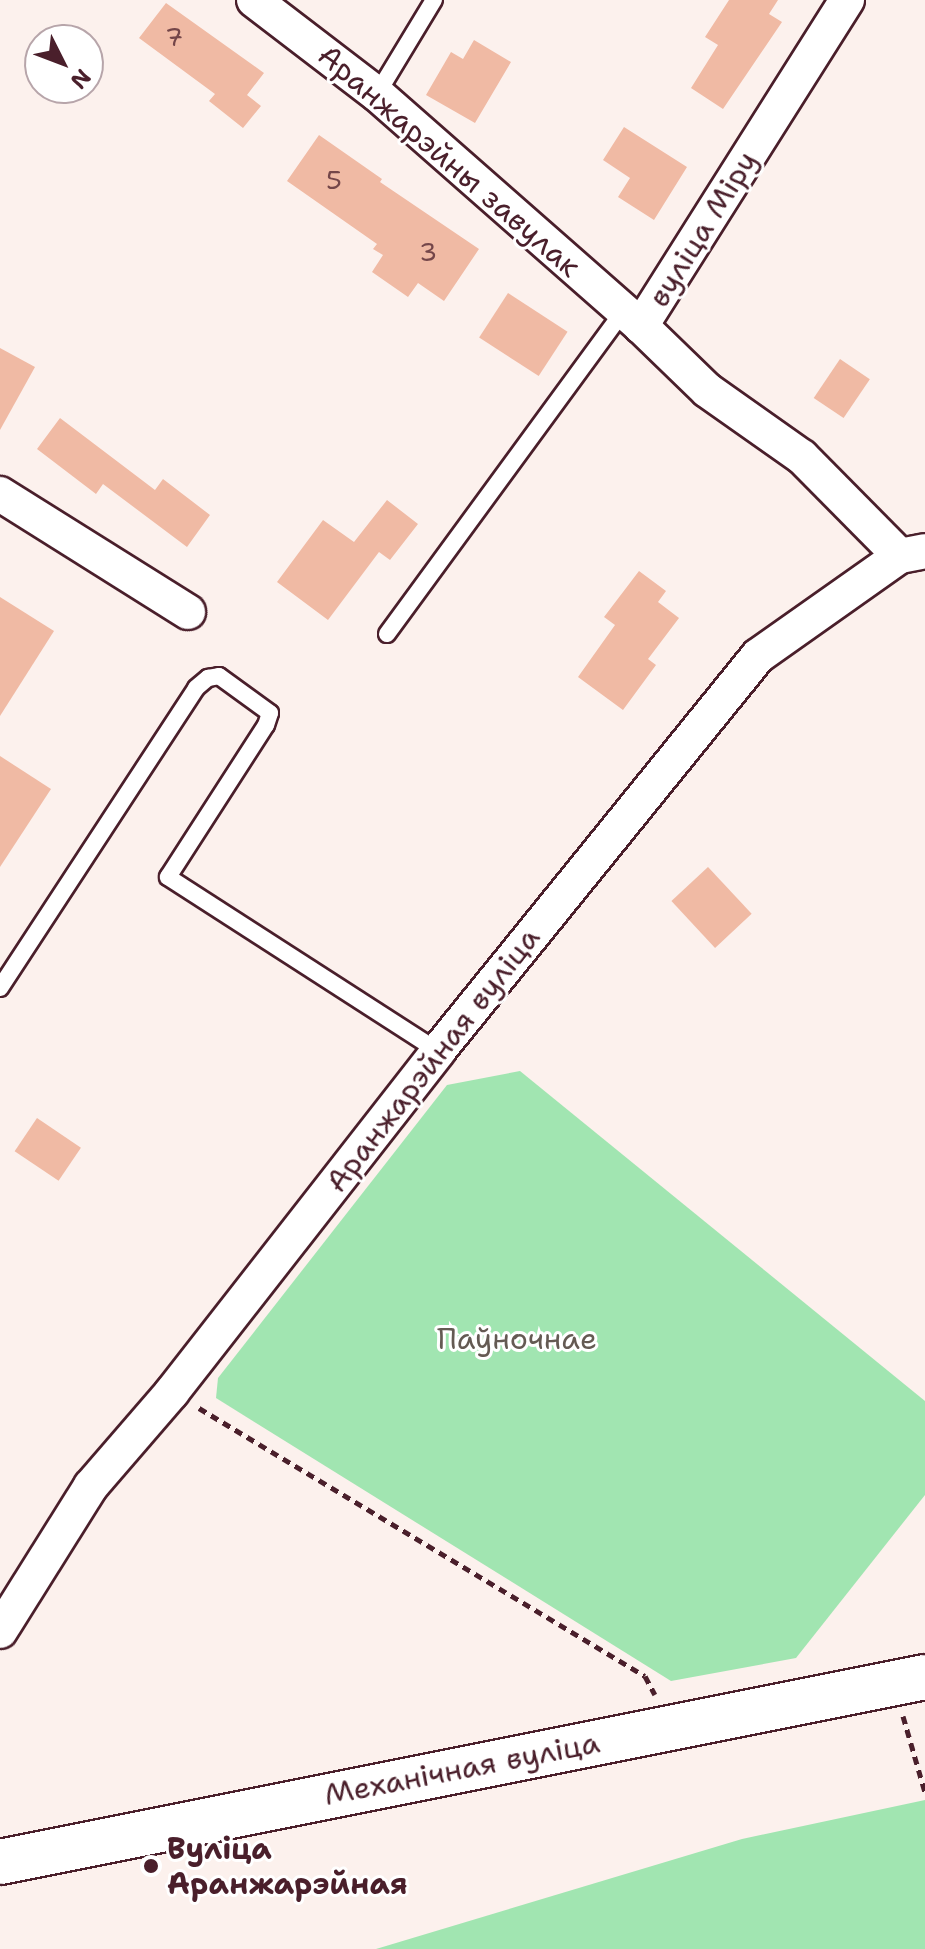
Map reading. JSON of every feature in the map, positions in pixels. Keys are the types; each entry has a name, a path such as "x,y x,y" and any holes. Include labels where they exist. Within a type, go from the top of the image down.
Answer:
{"street":[{"name":"Аранжарэйны завулак","path":"254,0 377,94 632,319"},
{"name":"вуліца Міру","path":"847,0 632,319 707,390 802,457 913,554"},
{"path":"0,494 188,612"},
{"name":"Аранжарэйная вуліца","path":"0,1631 91,1486 172,1392 438,1051 758,656 913,554"},
{"name":"Механічная вуліца","path":"0,1862 910,1681"}],"lane":[{"path":"377,94 434,0"},
{"path":"387,634 632,319"},
{"path":"0,988 196,688 208,678 219,676 270,713 266,725 168,877 438,1051"}],"path":[{"path":"172,1392 645,1676 673,1727"},
{"path":"910,1681 925,1792"}],"green space":[{"name":"Паўночнае","path":"520,1071 925,1401 925,1495 796,1658 671,1681 216,1398 218,1378 447,1085"},
{"path":"925,1800 925,1949 376,1949 742,1839"}],"building":[{"path":"729,0 778,0 769,14 782,22 723,109 691,88 718,45 705,37"},
{"path":"166,3 264,73 247,95 261,106 243,128 209,101 215,94 139,38"},
{"path":"474,40 511,62 475,123 426,95 451,52 463,59"},
{"path":"624,127 687,167 654,220 618,197 630,178 603,160"},
{"path":"319,135 382,179 380,182 479,249 444,301 418,283 408,297 372,272 383,255 373,249 377,244 287,181"},
{"path":"508,293 568,332 539,376 479,337"},
{"path":"0,348 35,367 0,430"},
{"path":"840,359 870,379 844,418 814,398"},
{"path":"60,418 155,490 163,479 210,515 187,547 103,484 96,494 37,449"},
{"path":"387,500 418,524 390,560 379,552 328,620 277,582 323,520 354,542"},
{"path":"639,571 666,591 658,602 679,618 648,659 656,665 623,710 578,677 615,625 604,617"},
{"path":"0,597 54,631 0,716"},
{"path":"0,756 51,789 0,867"},
{"path":"708,867 752,914 715,948 671,901"},
{"path":"37,1118 81,1148 59,1181 15,1151"}],"place":[{"name":"Вуліца Аранжарэйная","path":"151,1866"}]}
